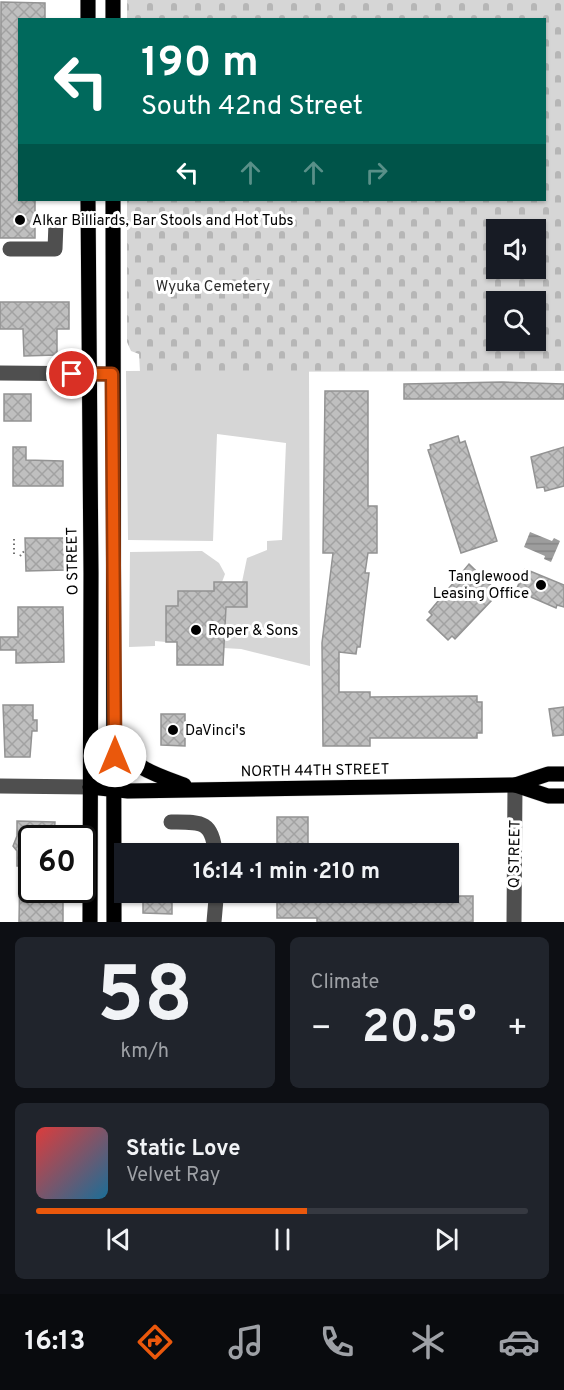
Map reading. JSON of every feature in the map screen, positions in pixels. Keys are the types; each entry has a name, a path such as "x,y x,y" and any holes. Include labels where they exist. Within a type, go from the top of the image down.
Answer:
{"main road":[{"path":"88,0 88,18"},
{"path":"113,0 113,18"},
{"name":"O STREET","path":"88,201 87,374 91,573 90,922"},
{"path":"113,201 114,922"},
{"path":"115,739 129,760 140,768 195,790"},
{"name":"NORTH 44TH STREET","path":"90,787 195,790 515,785 548,774 564,774"},
{"name":"NORTH 44TH STREET","path":"515,785 548,796 564,796"}],"street":[{"path":"10,249 55,249 56,223"},
{"path":"0,373 112,374"},
{"name":"Q STREET","path":"514,922 515,785"},
{"path":"0,786 90,787"},
{"path":"171,822 196,822 206,826 214,835 214,843"},
{"path":"214,922 216,903"}],"path":[{"path":"14,538 14,556"},
{"path":"20,556 25,550"}],"green space":[{"name":"Wyuka Cemetery","path":"127,0 564,0 564,371 140,372 139,354 131,351 127,342 127,201 546,201 546,18 127,18"},
{"path":"309,370 310,666 241,649 223,648 226,638 225,607 247,607 247,582 242,582 247,558 267,550 267,541 282,540 286,443 217,434 213,541 128,540 126,371"},
{"path":"202,551 219,563 225,574 222,582 214,582 214,591 178,591 178,606 166,606 166,642 155,641 155,646 129,647 130,552"}],"shaded area":[{"path":"530,532 552,541 554,538 560,541 551,562 544,559 545,556 524,547"}],"building":[{"path":"1,2 45,3 45,18 18,18 18,201 35,201 35,238 0,238"},
{"path":"0,302 69,302 69,329 57,329 57,355 24,356 23,329 0,329"},
{"path":"502,382 564,384 564,399 404,399 404,384"},
{"path":"325,391 368,391 368,506 377,506 377,553 368,553 365,573 369,573 360,647 357,647 356,654 339,652 339,692 370,692 370,697 477,696 477,702 482,702 482,733 477,733 477,738 370,738 370,746 323,746 322,643 333,553 323,553"},
{"path":"4,394 31,394 31,421 4,421"},
{"path":"458,436 460,443 465,441 497,541 461,553 428,450 431,449 430,445"},
{"path":"13,447 26,447 26,460 63,461 63,486 13,486"},
{"path":"564,447 564,486 545,491 544,487 537,488 531,457"},
{"path":"25,538 66,538 66,570 26,571"},
{"path":"469,564 496,590 492,595 494,598 455,639 452,636 448,640 427,620 432,615 429,612"},
{"name":"Tanglewood Leasing Office","path":"525,569 564,585 564,607 557,605 556,608 524,594 525,591 517,588"},
{"name":"Roper & Sons","path":"214,582 247,582 247,607 226,607 223,665 177,665 177,642 166,642 166,606 178,606 178,591 214,591"},
{"path":"18,607 63,607 64,662 16,663 16,650 0,650 0,637 18,637"},
{"path":"3,705 33,705 33,720 37,720 37,731 32,731 30,757 5,757"},
{"path":"564,707 564,735 553,736 549,709"},
{"name":"DaVinci's","path":"161,714 185,714 185,746 161,745"},
{"path":"277,817 308,817 308,843 277,843"},
{"path":"17,821 55,822 55,825 18,825 18,866 17,851 13,846 17,836"},
{"path":"459,896 473,896 473,922 317,922 317,918 277,918 277,903 459,903"},
{"path":"19,903 63,903 63,922 19,922"},
{"path":"143,903 172,903 172,914 143,913"}],"place":[{"name":"Alkar Billiards, Bar Stools and Hot Tubs","path":"20,220"},
{"name":"Tanglewood Leasing Office","path":"541,585"},
{"name":"Roper & Sons","path":"196,630"},
{"name":"DaVinci's","path":"173,730"}],"route":[{"path":"72,374 112,374 115,756"}]}
